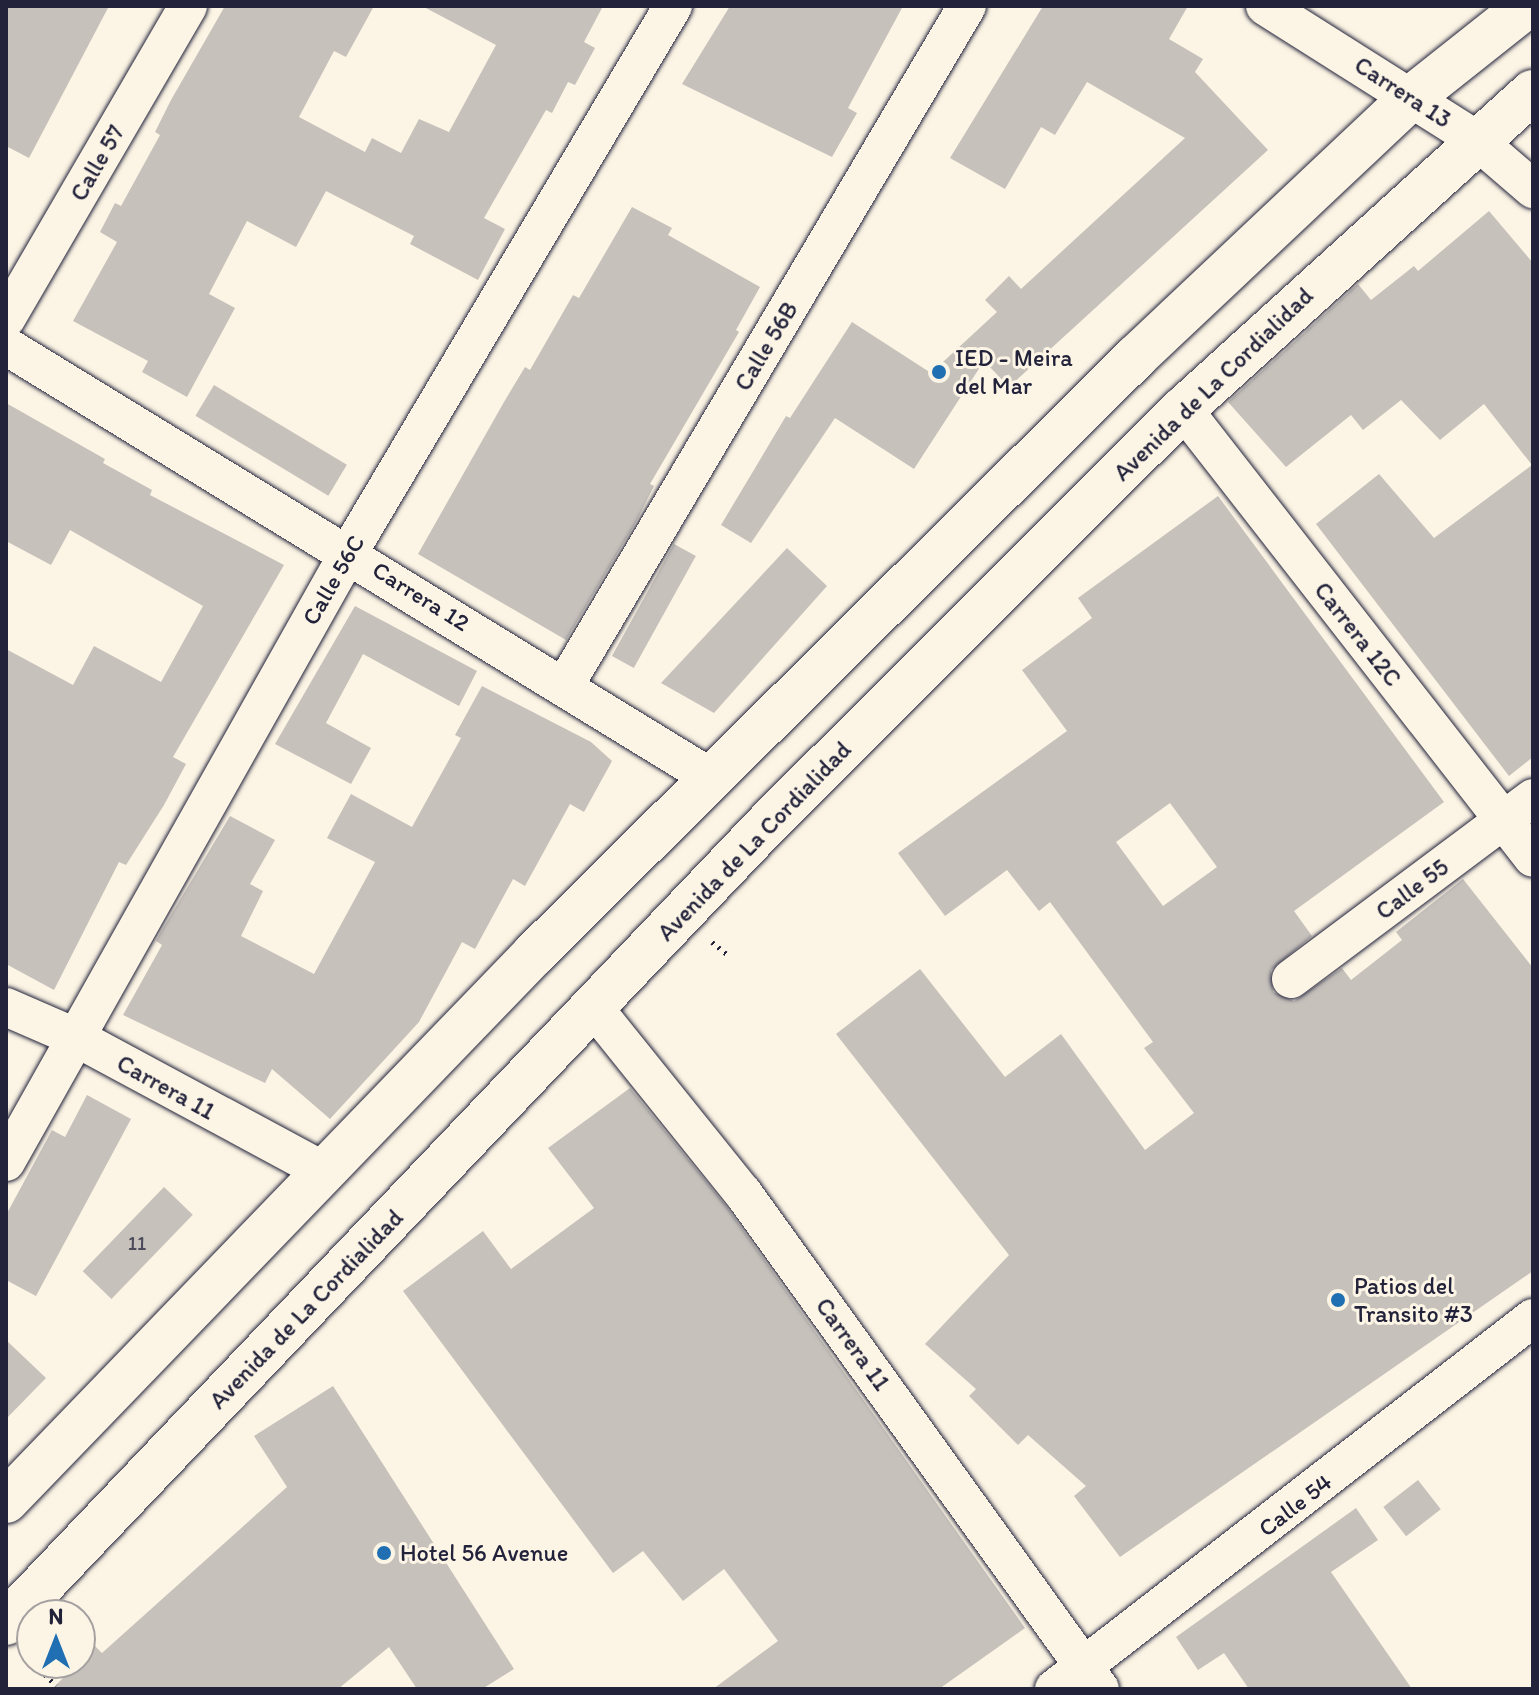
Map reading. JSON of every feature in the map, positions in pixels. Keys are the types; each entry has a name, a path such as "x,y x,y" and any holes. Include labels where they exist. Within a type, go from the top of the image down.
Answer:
{"main road":[{"path":"6,1501 710,777 1125,368 1412,97 1527,6"},
{"name":"Avenida de La Cordialidad","path":"6,1623 771,820 1183,409 1475,139 1533,92"}],"street":[{"name":"Calle 57","path":"6,319 188,6"},
{"name":"Calle 56C","path":"6,1162 349,552 673,6"},
{"name":"Calle 56B","path":"565,685 967,6"},
{"name":"Carrera 13","path":"1268,7 1475,139 1533,189"},
{"name":"Carrera 12","path":"6,346 349,552 710,777"},
{"name":"Carrera 12C","path":"1183,409 1519,809 1533,858"},
{"name":"Calle 55","path":"1291,979 1519,809"},
{"name":"Carrera 11","path":"6,1007 75,1037 324,1171"},
{"name":"Carrera 11","path":"594,1008 743,1193 1093,1678"},
{"name":"Calle 54","path":"1054,1689 1093,1678 1533,1318"}],"path":[{"path":"50,1679 56,1685"}],"building":[{"path":"6,6 109,6 29,158 6,146"},
{"path":"225,6 374,6 346,57 334,51 299,117 365,152 372,138 401,153 419,119 449,132 496,45 422,6 603,6 584,42 595,48 575,85 568,82 552,113 546,110 484,218 505,229 478,280 410,244 414,236 326,191 296,247 247,221 209,294 235,308 187,397 142,372 148,361 73,321 117,242 100,232 115,203 121,206 160,135 155,132 171,100"},
{"path":"730,6 903,6 848,108 857,113 832,157 682,84"},
{"path":"1043,6 1188,6 1169,39 1203,59 1195,72 1268,150 1009,387 984,361 914,469 835,418 751,543 721,525 786,416 790,418 852,322 931,373 997,312 985,300 1009,276 1021,289 1185,138 1087,82 1055,135 1041,127 1005,189 950,158"},
{"path":"632,207 672,228 668,235 760,287 736,330 739,332 650,484 654,486 636,522 566,640 418,554 525,367 530,370 573,295 579,298"},
{"path":"1489,211 1533,263 1533,757 1509,776 1316,524 1379,474 1434,538 1532,465 1484,404 1440,440 1401,400 1363,430 1351,415 1286,467 1228,402 1358,284 1371,300 1414,266 1418,271"},
{"path":"214,385 347,465 328,496 195,416"},
{"path":"6,403 105,459 103,463 152,490 150,495 284,565 173,757 186,764 164,805 126,865 119,862 54,990 6,964 6,649 73,685 94,646 161,682 203,606 70,530 51,565 6,541"},
{"path":"1218,496 1444,802 1294,911 1312,936 1271,970 1273,992 1294,1001 1342,968 1351,980 1402,940 1396,932 1463,879 1533,968 1533,1271 1120,1557 1074,1496 1086,1486 1028,1435 1018,1445 969,1396 976,1389 925,1344 1009,1255 836,1034 920,969 1005,1077 1061,1034 1145,1150 1194,1113 1144,1048 1153,1042 1050,902 1039,911 1007,870 945,916 898,853 1067,731 1022,670 1092,618 1078,598","holes":["1170,803 1217,867 1163,906 1116,842"]},
{"path":"674,544 696,556 634,668 612,656"},
{"path":"787,548 827,586 714,713 661,683"},
{"path":"355,606 477,671 459,706 363,654 326,723 371,748 351,784 275,744"},
{"path":"482,686 591,742 612,761 584,812 570,804 525,886 513,879 475,949 462,942 419,1022 330,1119 272,1069 265,1083 123,1015 162,945 156,941 230,816 275,840 250,884 263,891 241,936 314,974 375,862 327,838 351,794 412,827 461,738 455,735"},
{"path":"630,1088 726,1206 1025,1628 939,1689 713,1689 778,1641 724,1569 683,1601 643,1551 613,1573 403,1291 483,1231 511,1269 594,1208 548,1148"},
{"path":"87,1095 131,1119 36,1296 6,1280 6,1215 52,1130 65,1137"},
{"path":"164,1187 193,1215 111,1299 83,1271"},
{"path":"6,1340 46,1378 6,1419"},
{"path":"333,1386 514,1669 482,1689 417,1689 389,1647 338,1689 52,1689 62,1679 96,1679 96,1647 102,1653 287,1487 254,1436"},
{"path":"1418,1480 1441,1509 1406,1536 1383,1507"},
{"path":"1356,1508 1378,1540 1331,1572 1412,1689 1249,1689 1224,1653 1198,1670 1176,1637"}],"place":[{"name":"IED - Meira del Mar","path":"939,372"},
{"name":"Patios del Transito #3","path":"1338,1300"},
{"name":"Hotel 56 Avenue","path":"384,1553"}]}
